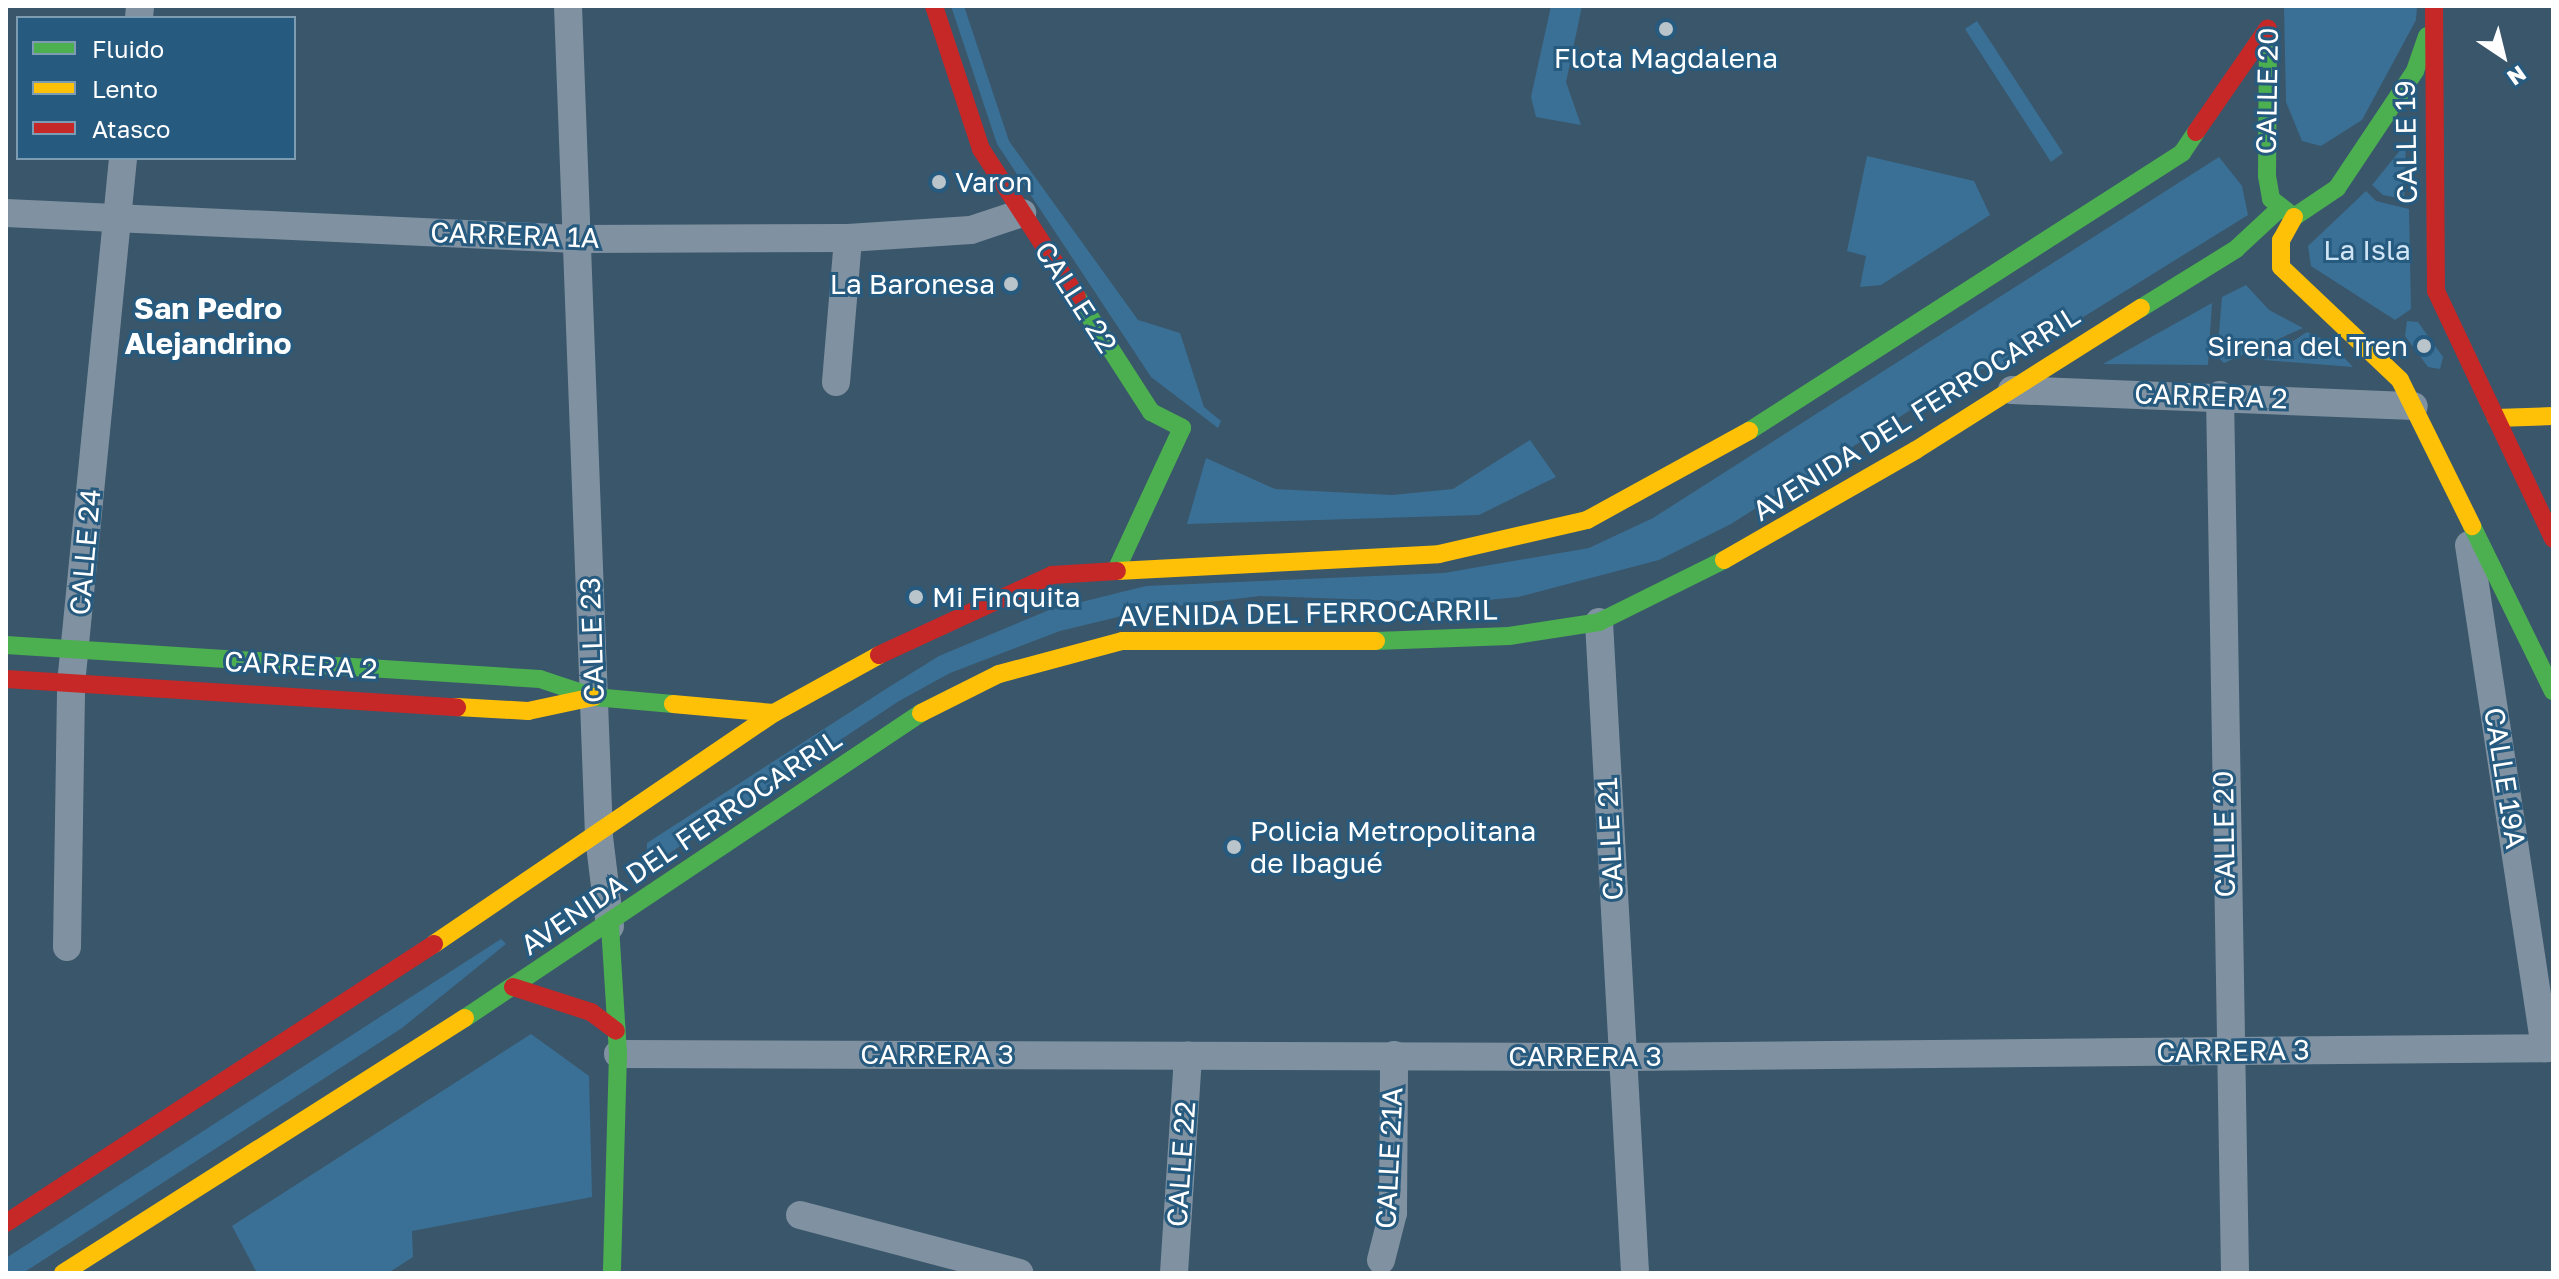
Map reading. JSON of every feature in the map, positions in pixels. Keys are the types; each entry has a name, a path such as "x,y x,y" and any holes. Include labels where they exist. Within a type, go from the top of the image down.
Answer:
{"main road":[{"name":"CALLE 22","path":"934,6 981,149 1151,412 1182,428 1117,568"},
{"name":"CALLE 20","path":"2269,6 2267,176 2286,213"},
{"name":"AVENIDA DEL FERROCARRIL","path":"77,1269 610,926 922,713 999,674 1122,641 1409,641 1509,636 1599,622 1768,538 2236,249 2286,213 2337,188 2415,71 2433,12"},
{"name":"CALLE 19","path":"2433,12 2436,291 2553,539"},
{"name":"AVENIDA DEL FERROCARRIL","path":"6,1223 599,837 774,713 949,618 1052,575 1117,568 1439,554 1587,520 1722,448 2182,153 2268,28"},
{"path":"2281,267 2281,240 2286,213"},
{"path":"2236,249 2281,267 2382,362 2414,406 2553,691"},
{"path":"2485,436 2496,418 2553,416"},
{"path":"2464,509 2468,476"},
{"path":"2504,590 2511,564"},
{"name":"CARRERA 2","path":"6,645 540,679 594,697 774,713"},
{"name":"CARRERA 2","path":"6,679 528,711 594,697"},
{"name":"CALLE 23","path":"610,926 617,1042 612,1273"},
{"path":"513,987 578,1006 617,1042"}],"street":[{"name":"CALLE 23","path":"568,6 599,837 610,926"},
{"name":"CALLE 24","path":"67,947 71,684 123,160"},
{"name":"CARRERA 1A","path":"6,213 576,239 848,238 971,230 1022,213"},
{"path":"836,382 848,238"},
{"name":"CARRERA 2","path":"2007,390 2220,395 2414,406"},
{"name":"CALLE 20","path":"2220,395 2227,1051 2235,1273"},
{"name":"CALLE 19A","path":"2464,509 2549,1048"},
{"name":"CALLE 21","path":"1599,622 1635,1273"},
{"name":"CARRERA 3","path":"617,1042 1188,1055 1621,1057 2549,1048"},
{"name":"CALLE 22","path":"1174,1273 1188,1055"},
{"name":"CALLE 21A","path":"1381,1260 1393,1213 1394,1055"},
{"path":"800,1215 1019,1273"}],"green space":[{"path":"951,6 964,6 1009,141 1138,320 1180,333 1204,407 1221,421 1218,428 1151,377 997,144"},
{"path":"1551,6 1582,6 1566,82 1581,125 1536,117 1531,97"},
{"path":"2284,6 2417,6 2416,20 2362,120 2321,146 2302,141 2286,102"},
{"path":"1977,21 2063,153 2051,162 1965,29"},
{"path":"2406,143 2404,199 2383,195 2372,185"},
{"path":"1867,156 1974,181 1990,215 1881,285 1860,287 1866,256 1847,251"},
{"path":"2219,157 2242,186 2248,215 2001,368 1975,369 1731,524 1659,560 1518,597 1458,603 1260,596 1151,609 1060,631 950,673 899,701 647,868 647,843 889,687 939,656 1049,610 1146,586 1444,573 1589,548 1653,518"},
{"name":"La Isla","path":"2366,191 2376,201 2409,209 2411,309 2395,320 2311,266 2308,246"},
{"path":"2246,285 2269,310 2303,328 2224,363 2217,356 2222,297"},
{"path":"2212,303 2208,365 2103,364"},
{"path":"2407,321 2418,322 2443,357 2440,369 2428,367 2405,336"},
{"path":"2307,332 2329,342 2353,367 2264,360"},
{"path":"1530,440 1556,477 1479,515 1187,524 1206,458 1275,489 1392,495 1453,489"},
{"path":"501,939 506,944 402,1028 23,1273 6,1273 6,1258"},
{"path":"531,1034 589,1076 592,1197 412,1231 413,1257 388,1273 257,1273 232,1226"}],"traffic: fast":[{"path":"2268,33 2267,176 2271,199 2294,217 2337,188 2415,71 2427,36"},
{"path":"1749,431 2182,153 2196,132"},
{"path":"2141,308 2236,249 2279,209"},
{"path":"1077,297 1151,412 1182,428 1117,568"},
{"path":"2472,526 2553,691"},
{"path":"1376,641 1509,636 1599,622 1724,560"},
{"path":"6,645 540,679 594,697 673,704"},
{"path":"465,1018 921,713"},
{"path":"610,926 618,1054 612,1273"}],"traffic: slow":[{"path":"2294,217 2281,240 2281,267 2400,380 2472,526"},
{"path":"1724,560 1916,450 2141,308"},
{"path":"2496,418 2553,416"},
{"path":"1117,571 1439,554 1587,520 1749,431"},
{"path":"921,713 999,674 1122,641 1376,641"},
{"path":"434,944 774,713 879,655"},
{"path":"457,707 528,711 594,697"},
{"path":"673,704 774,713"},
{"path":"63,1273 465,1018"}],"traffic: jam":[{"path":"934,6 981,149 1077,297"},
{"path":"2434,6 2436,291 2553,539"},
{"path":"2196,132 2268,28"},
{"path":"879,655 1052,575 1117,571"},
{"path":"6,679 457,707"},
{"path":"6,1223 434,944"},
{"path":"513,987 591,1012 616,1031"}],"place":[{"name":"Flota Magdalena","path":"1666,29"},
{"name":"Varon","path":"939,182"},
{"name":"La Baronesa","path":"1011,284"},
{"name":"Sirena del Tren","path":"2424,346"},
{"name":"Mi Finquita","path":"916,597"},
{"name":"Policia Metropolitana de Ibagué","path":"1234,847"}],"district":[{"name":"San Pedro Alejandrino","path":"208,325"}]}
